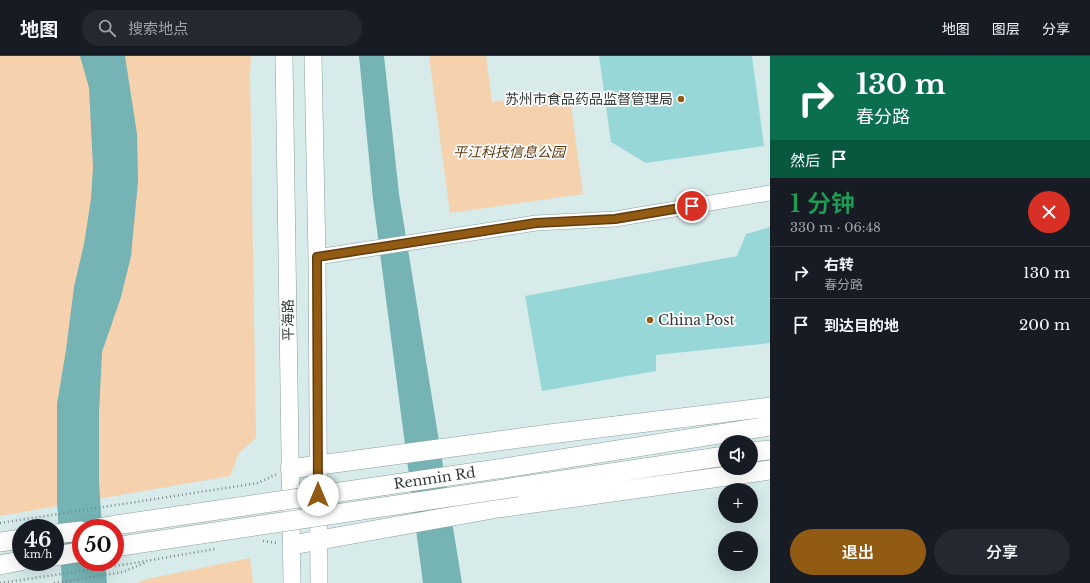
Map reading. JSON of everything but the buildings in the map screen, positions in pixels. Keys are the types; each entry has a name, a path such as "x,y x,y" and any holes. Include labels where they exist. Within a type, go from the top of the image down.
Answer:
{"main road":[{"name":"平海路","path":"284,56 292,583"},
{"name":"平海路","path":"313,56 317,257 319,583"},
{"path":"290,469 558,433 770,407"},
{"name":"Renmin Rd","path":"124,524 770,426"},
{"path":"758,451 770,450"},
{"name":"Renmin Rd","path":"124,545 718,457"},
{"path":"292,545 498,508 770,470"},
{"path":"0,542 12,540"},
{"path":"0,565 12,563"}],"street":[{"path":"317,257 536,223 615,219 770,193"}],"path":[{"path":"0,523 121,505 258,482 290,469"},
{"path":"262,541 292,545"},
{"path":"0,583 128,564 215,549"},
{"path":"54,583 123,572 153,560"}],"green space":[{"path":"0,56 251,56 250,75 256,438 239,453 230,476 0,516"},
{"name":"平江科技信息公园","path":"429,56 486,56 492,102 569,91 583,194 450,213"},
{"path":"250,558 253,583 137,583 147,579"}],"water":[{"path":"80,56 125,56 137,134 138,182 131,256 121,297 102,352 99,413 99,482 101,519 72,519 72,571 106,571 107,583 62,583 61,571 64,571 64,519 58,519 57,501 57,404 74,287 84,244 91,199 93,167 89,88"},
{"path":"359,56 384,56 399,194 462,583 423,583 373,199"}],"place":[{"name":"苏州市食品药品监督管理局","path":"681,99"},
{"name":"China Post","path":"650,320"}],"route":[{"path":"318,495 317,257 536,223 615,219 692,206"}]}
